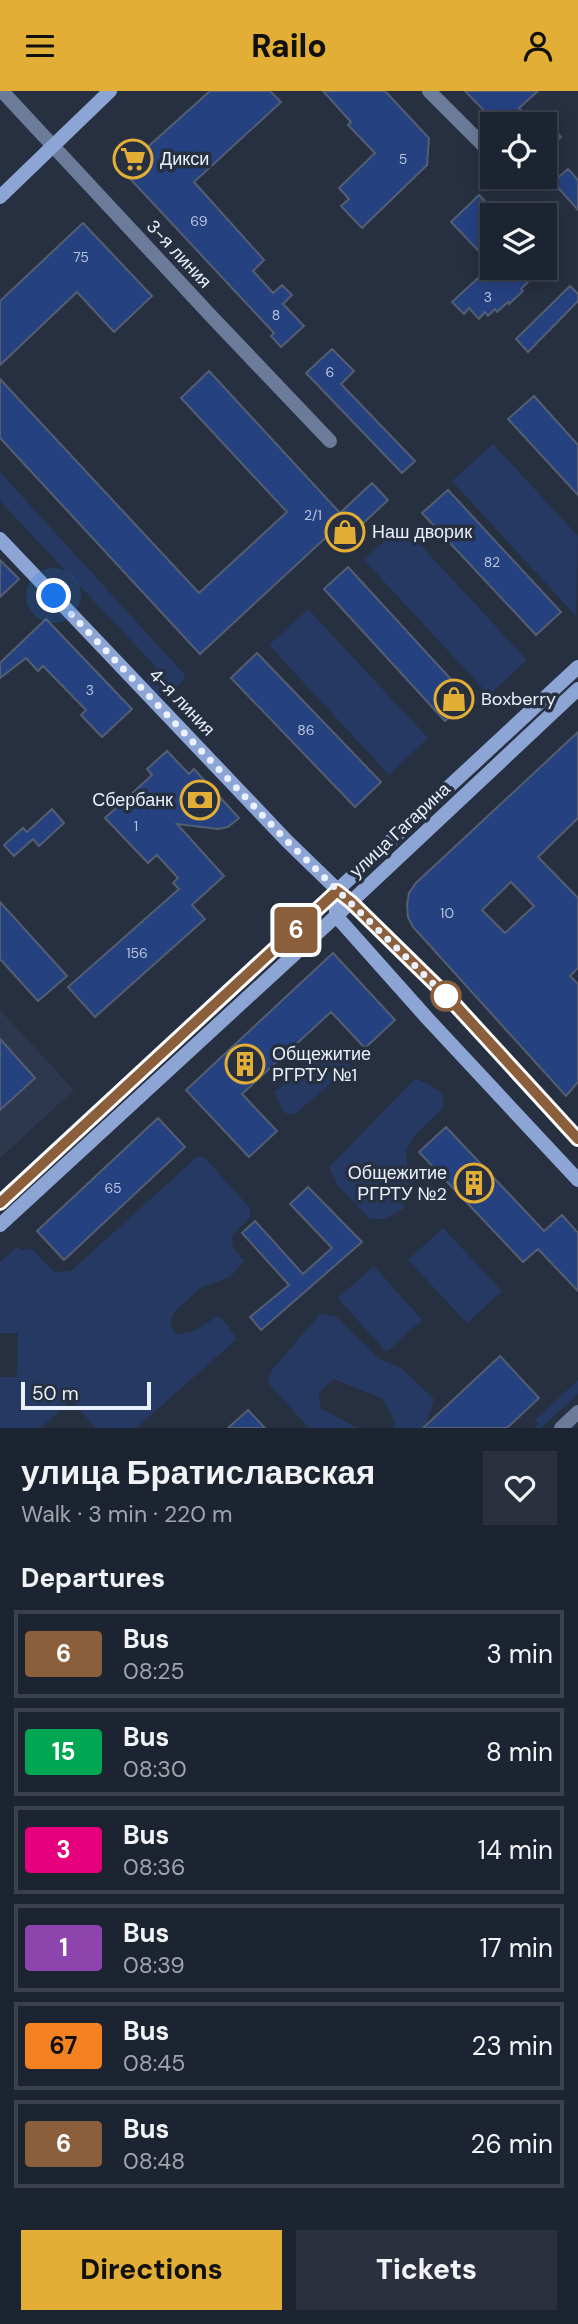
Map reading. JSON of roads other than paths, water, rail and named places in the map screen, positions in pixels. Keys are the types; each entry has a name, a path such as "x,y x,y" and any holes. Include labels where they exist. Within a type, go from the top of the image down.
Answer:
{"main road":[{"path":"0,197 110,91"},
{"name":"4-я линия","path":"0,539 337,891 447,996 578,1139"},
{"name":"улица Гагарина","path":"0,1203 578,667"},
{"name":"улица Гагарина","path":"0,1226 578,689"},
{"path":"337,891 336,916 427,1019 578,1180"}],"street":[{"name":"3-я линия","path":"2,91 330,440"},
{"path":"429,91 480,143"},
{"path":"561,1428 578,1412"}],"place":[{"name":"Дикси","path":"133,159"},
{"name":"Наш дворик","path":"345,532"},
{"name":"Boxberry","path":"454,699"},
{"name":"Сбербанк","path":"200,800"},
{"name":"Общежитие РГРТУ №1","path":"245,1064"},
{"name":"Общежитие РГРТУ №2","path":"474,1183"}]}
